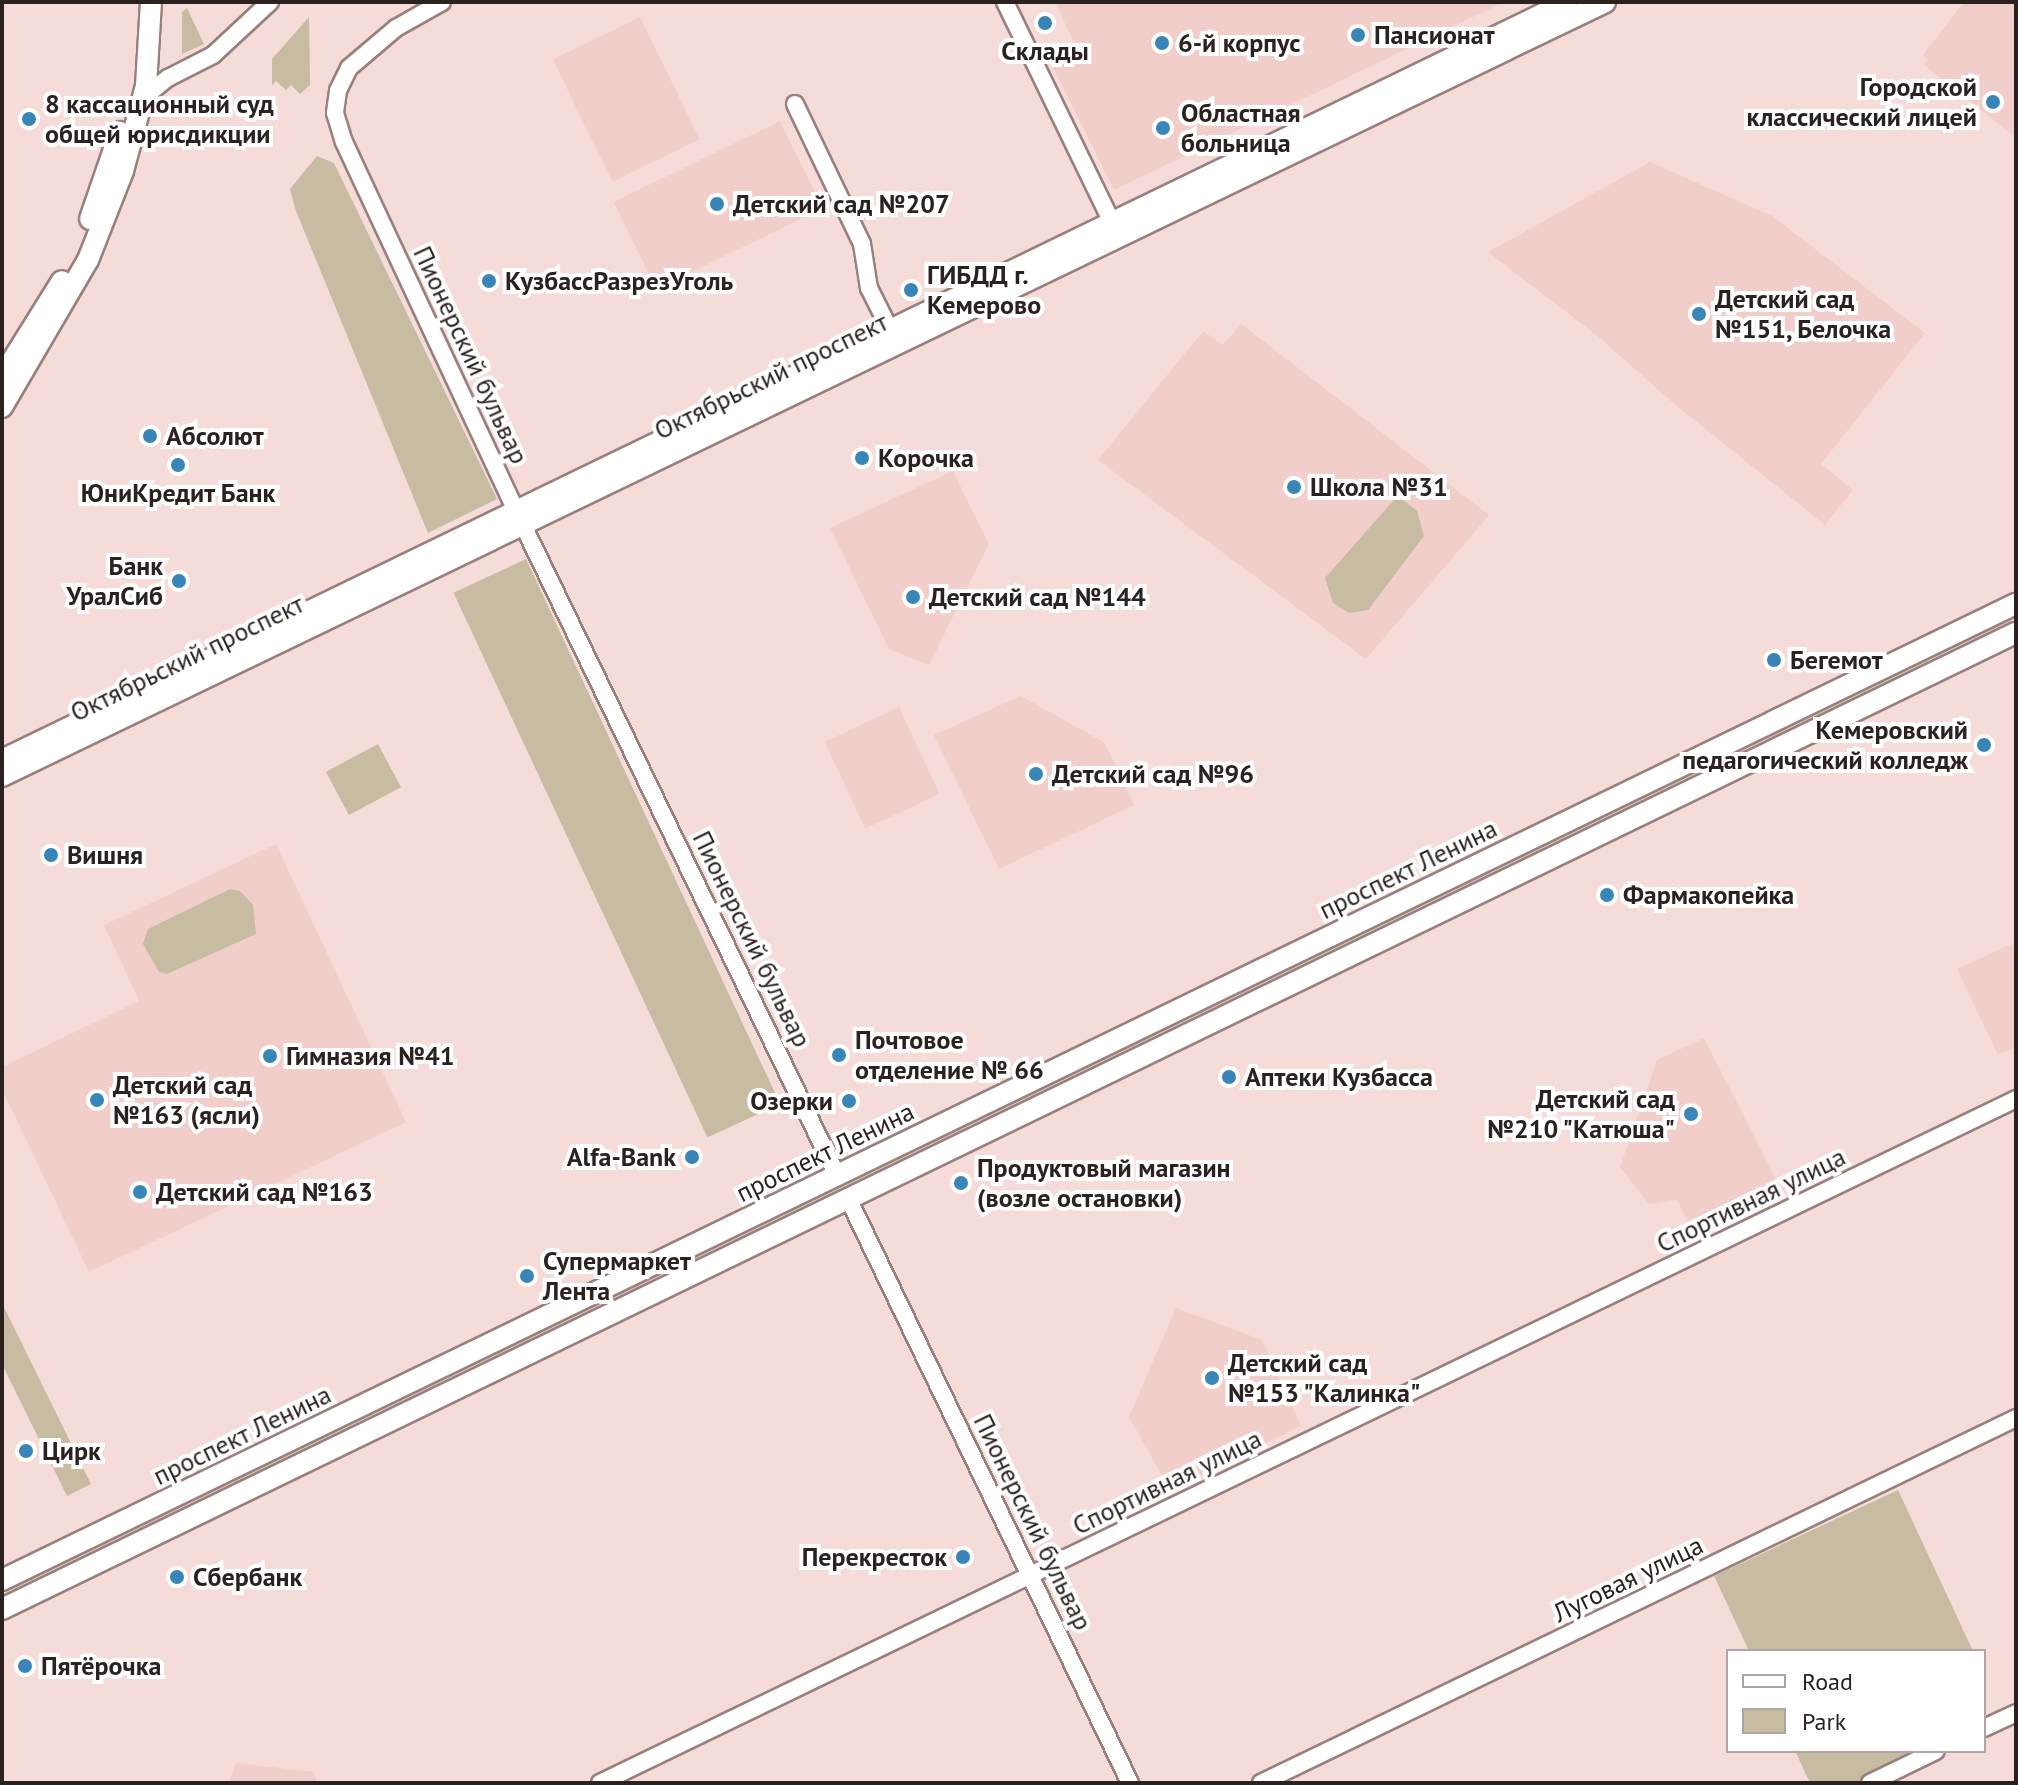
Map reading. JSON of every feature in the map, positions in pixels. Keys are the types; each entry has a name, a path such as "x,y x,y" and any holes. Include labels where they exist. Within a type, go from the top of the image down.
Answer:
{"main road":[{"path":"2,377 63,279 86,231 130,97 139,43 139,2"},
{"path":"2,407 92,252 123,171 143,98 151,2"},
{"name":"Октябрьский проспект","path":"2,776 890,330 1115,230 1567,2"},
{"name":"Октябрьский проспект","path":"2,760 519,518 1115,230 1605,2"},
{"name":"проспект Ленина","path":"2,1580 2016,604"},
{"name":"проспект Ленина","path":"2,1609 2016,633"},
{"path":"1466,870 1480,891"},
{"name":"Пионерский бульвар","path":"837,1175 848,1198"}],"street":[{"path":"143,98 168,78 213,55 270,2"},
{"name":"Пионерский бульвар","path":"442,2 396,28 349,68 338,91 335,113 356,173 519,518 837,1175"},
{"path":"1005,2 1115,230"},
{"path":"795,104 862,244 869,288 890,330"},
{"name":"Спортивная улица","path":"600,1783 2016,1099"},
{"name":"Пионерский бульвар","path":"848,1198 1130,1783"},
{"name":"Луговая улица","path":"1261,1783 2016,1418"},
{"path":"1986,1727 2016,1713"},
{"path":"1870,1783 1932,1753"}],"shaded area":[{"name":"Областная больница","path":"1055,2 1504,2 1114,190 1053,67 1080,55"},
{"name":"Городской классический лицей","path":"1964,2 2016,2 2016,138 1924,65 1928,59 1923,55"},
{"path":"640,17 700,139 612,182 553,60"},
{"name":"Детский сад №207","path":"780,121 823,208 656,289 614,202"},
{"path":"1650,162 1772,216 1925,333 1821,464 1853,490 1825,525 1672,402 1600,338 1488,252"},
{"name":"Школа №31","path":"1241,324 1489,515 1366,659 1098,460 1203,331 1223,345"},
{"name":"Детский сад №144","path":"953,471 989,544 929,665 889,649 830,528"},
{"name":"Детский сад №96","path":"1021,696 1105,743 1134,805 999,869 934,735"},
{"path":"899,707 940,794 865,829 825,742"},
{"name":"Гимназия №41","path":"276,844 406,1122 89,1272 2,1089 2,1067 139,1001 104,925"},
{"path":"2016,942 2016,1047 1998,1055 1957,969"},
{"name":"Детский сад №210 \"Катюша\"","path":"1704,1038 1781,1189 1694,1232 1677,1200 1649,1204 1620,1167 1657,1060"},
{"name":"Детский сад №153 \"Калинка\"","path":"1176,1308 1262,1340 1301,1426 1170,1490 1129,1417"},
{"path":"236,1763 313,1772 318,1783 229,1783"}],"green space":[{"path":"187,8 204,44 182,54 182,12"},
{"path":"309,17 310,85 300,94 291,85 286,90 276,81 272,85 272,59"},
{"path":"317,156 334,163 497,499 428,533 296,211 290,189"},
{"path":"1394,500 1403,500 1417,511 1424,536 1368,610 1349,613 1333,603 1325,578"},
{"path":"526,559 780,1104 707,1138 453,593"},
{"path":"378,744 401,787 349,815 326,772"},
{"path":"230,889 240,891 253,905 256,934 167,974 159,972 143,944 148,929"},
{"path":"2,1303 91,1484 67,1496 2,1364"},
{"path":"1898,1490 1972,1649 1748,1649 1714,1576"},
{"path":"1796,1753 1922,1753 1858,1783 1810,1783"}],"place":[{"name":"Склады","path":"1045,23"},
{"name":"Пансионат","path":"1358,35"},
{"name":"6-й корпус","path":"1162,43"},
{"name":"Городской классический лицей","path":"1993,102"},
{"name":"8 кассационный суд общей юрисдикции","path":"29,119"},
{"name":"Областная больница","path":"1163,128"},
{"name":"Детский сад №207","path":"717,204"},
{"name":"КузбассРазрезУголь","path":"489,281"},
{"name":"ГИБДД г. Кемерово","path":"911,290"},
{"name":"Детский сад №151, Белочка","path":"1699,314"},
{"name":"Абсолют","path":"150,436"},
{"name":"Корочка","path":"862,458"},
{"name":"ЮниКредит Банк","path":"178,465"},
{"name":"Школа №31","path":"1294,487"},
{"name":"Банк УралСиб","path":"179,581"},
{"name":"Детский сад №144","path":"913,597"},
{"name":"Бегемот","path":"1774,660"},
{"name":"Кемеровский педагогический колледж","path":"1984,745"},
{"name":"Детский сад №96","path":"1036,774"},
{"name":"Вишня","path":"51,855"},
{"name":"Фармакопейка","path":"1607,895"},
{"name":"Почтовое отделение № 66","path":"839,1055"},
{"name":"Гимназия №41","path":"270,1056"},
{"name":"Аптеки Кузбасса","path":"1229,1077"},
{"name":"Детский сад №163 (ясли)","path":"97,1100"},
{"name":"Озерки","path":"849,1101"},
{"name":"Детский сад №210 \"Катюша\"","path":"1691,1114"},
{"name":"Alfa-Bank","path":"692,1157"},
{"name":"Продуктовый магазин (возле остановки)","path":"961,1183"},
{"name":"Детский сад №163","path":"140,1192"},
{"name":"Супермаркет Лента","path":"527,1276"},
{"name":"Детский сад №153 \"Калинка\"","path":"1212,1378"},
{"name":"Цирк","path":"26,1451"},
{"name":"Перекресток","path":"963,1557"},
{"name":"Сбербанк","path":"177,1577"},
{"name":"Пятёрочка","path":"25,1666"}]}
